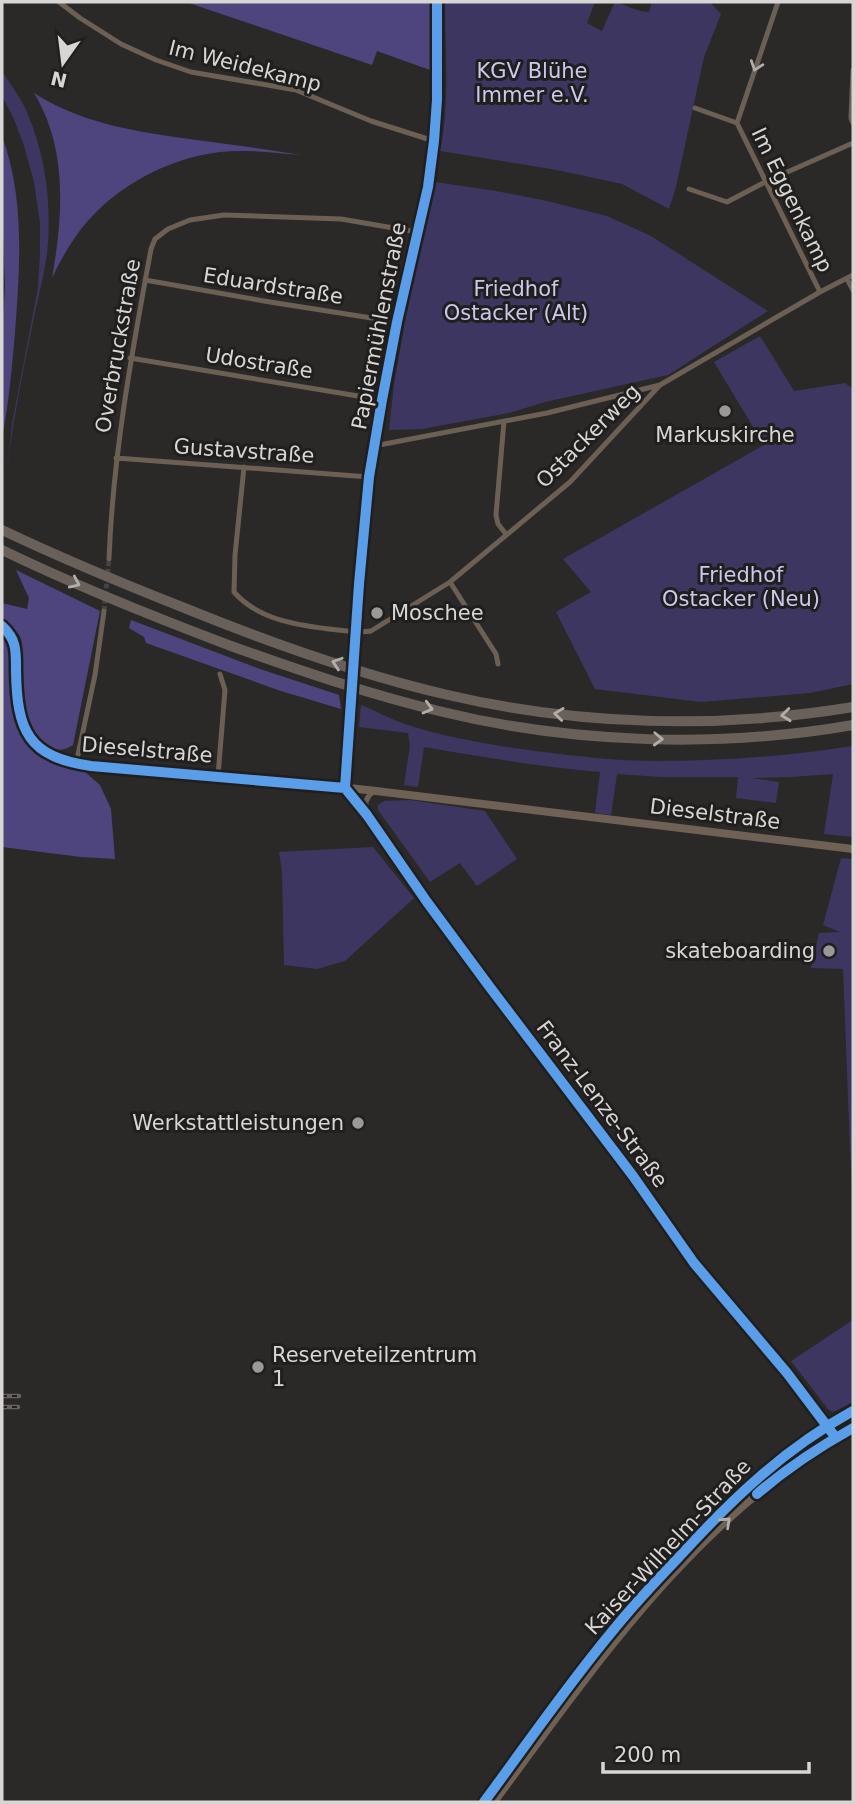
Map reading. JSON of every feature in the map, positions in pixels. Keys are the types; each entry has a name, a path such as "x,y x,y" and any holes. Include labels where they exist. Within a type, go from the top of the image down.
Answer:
{"highway":[{"path":"2,530 114,580 255,636 352,668 449,695 560,714 664,721 764,718 853,707"},
{"path":"2,550 110,598 292,668 369,693 445,713 517,727 582,735 665,739 723,739 853,724"}],"main road":[{"name":"Papiermühlenstraße","path":"355,657 369,477 397,322 428,187 434,141 438,2"},
{"name":"Dieselstraße","path":"2,626 13,638 16,650 16,697 23,726 32,740 51,755 76,764 376,791 853,849"},
{"path":"345,788 351,702"},
{"name":"Franz-Lenze-Straße","path":"345,788 694,1262 787,1373 836,1438"},
{"name":"Kaiser-Wilhelm-Straße","path":"484,1802 592,1656 636,1603 694,1541 762,1474 806,1439 853,1410"},
{"name":"Kaiser-Wilhelm-Straße","path":"494,1802 598,1661 669,1578 766,1486 816,1449 853,1428"}],"street":[{"name":"Im Weidekamp","path":"59,2 121,44 156,60 191,72 296,90 371,121 434,141"},
{"name":"Im Eggenkamp","path":"778,2 737,122 820,292"},
{"path":"853,70 853,123"},
{"path":"695,108 737,122"},
{"path":"689,189 727,202 853,143"},
{"name":"Overbruckstraße","path":"109,559 116,458 130,358 155,239 168,229 190,220 224,215 341,219 417,232"},
{"path":"850,277 853,290"},
{"name":"Ostackerweg","path":"357,632 377,628 450,582 570,482 660,385 850,277"},
{"name":"Eduardstraße","path":"145,280 397,322"},
{"name":"Udostraße","path":"130,358 382,400"},
{"path":"374,446 547,413 660,385"},
{"path":"504,421 496,515 498,524 506,534"},
{"name":"Gustavstraße","path":"116,458 369,477"},
{"path":"244,467 234,592 253,607 274,618 307,626 357,632"},
{"path":"450,582 496,654 498,664"},
{"path":"76,764 95,675 104,611"},
{"path":"218,776 225,690 220,674"},
{"path":"368,816 366,800 369,794 376,791"}],"green space":[{"name":"KGV Blühe Immer e.V.","path":"445,2 595,2 587,23 602,31 615,2 649,12 652,2 710,2 721,14 704,57 669,209 622,184 557,170 440,151 446,96"},
{"path":"2,71 24,105 35,132 46,179 49,211 46,263 7,470 12,424 38,288 40,223 34,182 24,146 2,96"},
{"name":"Friedhof Ostacker (Alt)","path":"435,182 547,201 607,216 651,236 768,311 668,375 545,402 509,413 422,429 389,430 412,281"},
{"name":"Friedhof Ostacker (Neu)","path":"760,336 794,391 845,383 853,389 853,684 810,693 701,702 595,689 556,612 591,592 563,559 764,445 714,362"},
{"path":"361,705 405,724 453,737 535,751 611,759 731,759 853,746 853,837 824,834 833,774 751,778 779,782 776,803 736,798 738,777 617,774 611,815 595,813 600,772 534,765 424,747 418,787 404,785 410,745 408,733 359,727"},
{"path":"410,800 485,811 517,859 477,886 460,863 430,882 378,810 378,805 384,801"},
{"path":"373,847 414,898 345,961 317,969 284,965 282,872 279,852"},
{"path":"841,858 853,859 853,1196 843,969 811,968 819,933 840,932 823,925"},
{"path":"853,1320 853,1402 833,1412 791,1361"}],"shaded area":[{"path":"186,2 430,2 430,70 377,51 372,65"},
{"path":"34,93 74,113 116,126 301,155 250,151 220,152 200,155 159,169 121,191 89,219 69,246 52,278 59,231 58,160 45,114"},
{"path":"2,136 18,208 19,258 13,358 2,438 5,287"},
{"path":"16,570 100,611 73,745 64,749 51,748 39,739 32,729 25,708 21,639 16,630 2,619 2,603 27,609 29,598"},
{"path":"131,620 260,669 339,695 341,709 281,691 146,643 144,637 129,628"},
{"path":"2,636 10,651 14,713 24,740 53,764 85,772 100,785 111,809 115,859 2,847"}],"tunnel":[{"path":"104,611 109,559"},
{"path":"350,702 355,657"}],"tram line":[{"path":"488,1802 608,1639 687,1550 743,1496 791,1455 853,1416"}],"railway":[{"path":"2,1396 19,1396"},
{"path":"2,1407 18,1407"}],"cycle path":[{"path":"345,788 369,477 397,322 428,187 434,141 437,100 437,2"},
{"path":"2,626 15,646 19,710 24,725 30,738 53,756 91,766 345,788"},
{"path":"345,788 489,986 633,1176 694,1263 787,1373 836,1438"},
{"path":"484,1802 598,1649 638,1601 699,1536 760,1476 804,1442 853,1411"},
{"path":"757,1494 803,1459 853,1428"}],"place":[{"name":"Markuskirche","path":"725,411"},
{"name":"Moschee","path":"377,613"},
{"name":"skateboarding","path":"829,951"},
{"name":"Werkstattleistungen","path":"358,1123"},
{"name":"Reserveteilzentrum 1","path":"258,1367"}]}
